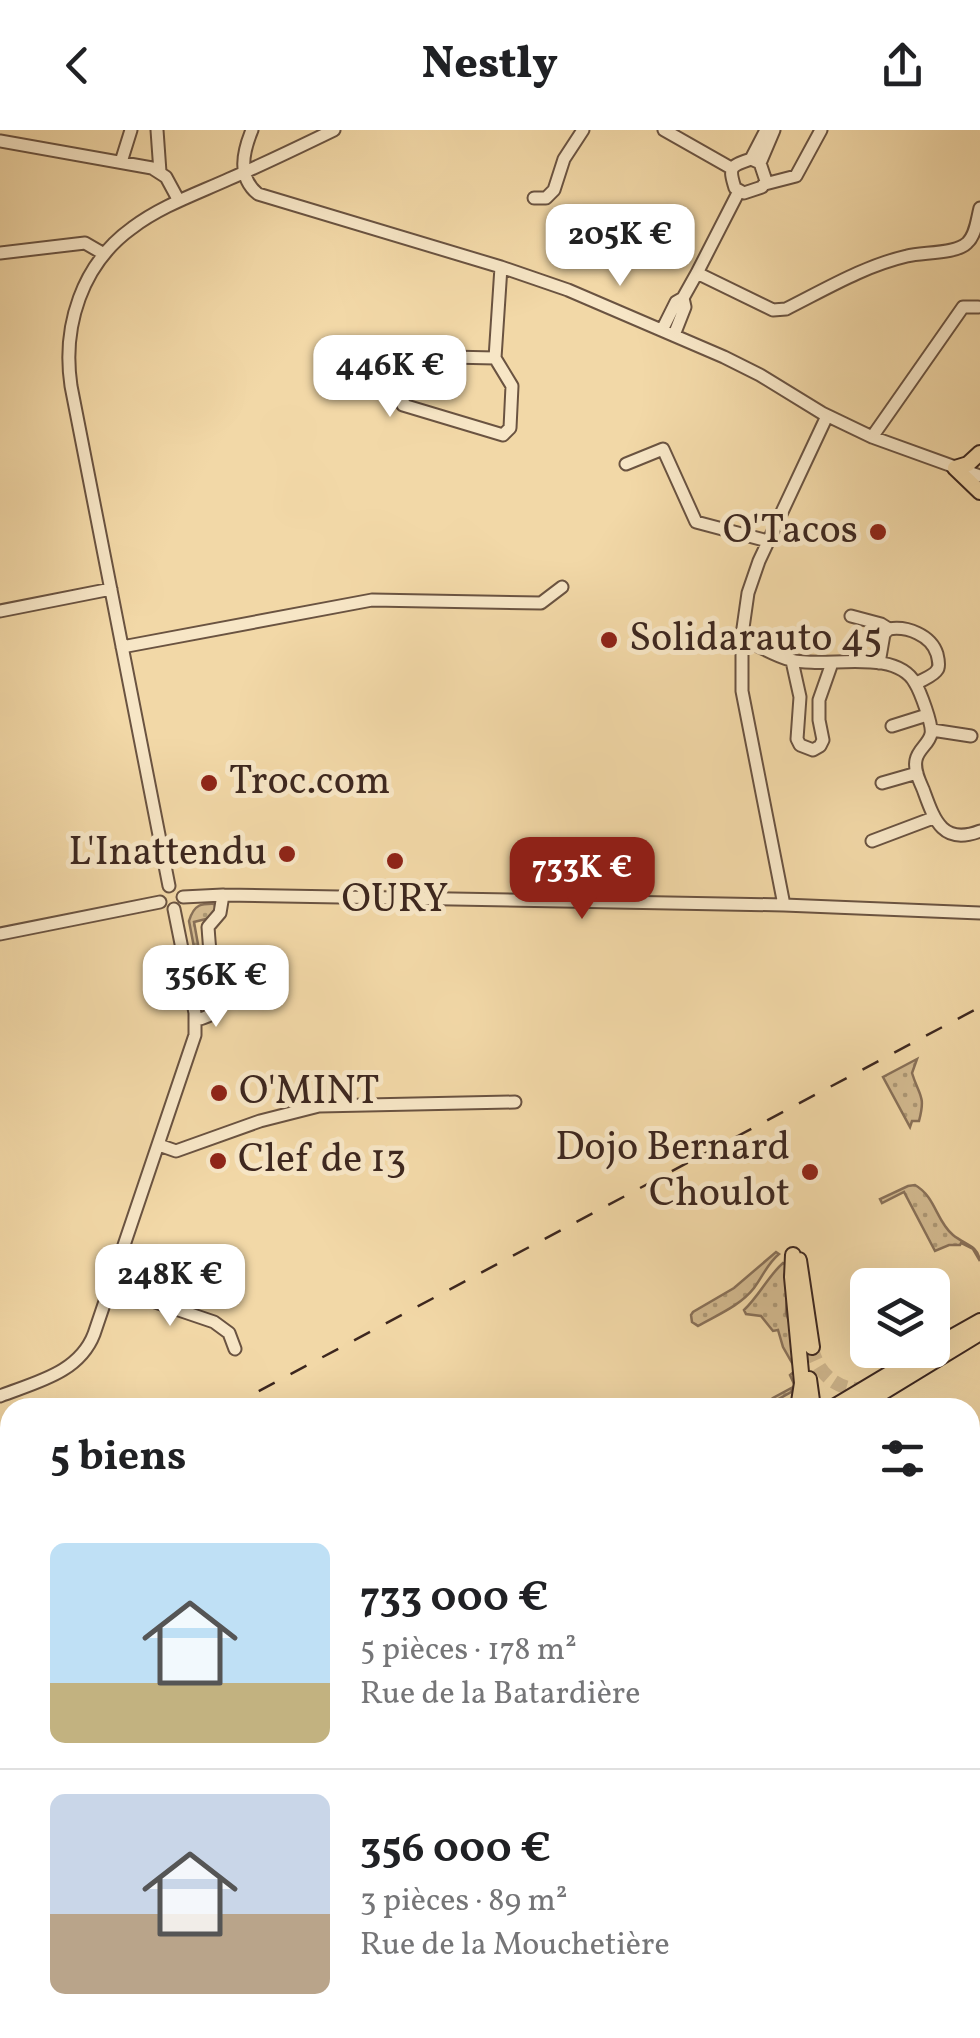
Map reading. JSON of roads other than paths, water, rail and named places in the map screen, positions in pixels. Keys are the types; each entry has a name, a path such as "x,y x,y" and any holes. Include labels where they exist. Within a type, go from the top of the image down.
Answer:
{"main road":[{"path":"980,453 968,464 955,468 980,492"},
{"path":"794,1260 801,1264 812,1347"},
{"path":"794,1260 801,1398"},
{"path":"794,1260 812,1398"},
{"path":"950,1341 980,1328"},
{"path":"886,1382 980,1328"},
{"path":"872,1398 980,1328"},
{"path":"849,1398 899,1368"}],"street":[{"path":"121,162 131,130"},
{"path":"157,130 160,172 179,201"},
{"path":"252,130 243,153 248,184 267,198 568,290 760,375 827,416 872,437 980,476"},
{"path":"169,886 72,386 71,326 88,279 104,254 128,230 179,201 334,130"},
{"path":"534,198 546,198 554,190 564,159 583,130"},
{"path":"664,130 731,168 756,161 774,130"},
{"path":"766,130 756,161 766,184"},
{"path":"731,168 739,191 748,192 796,176 821,130"},
{"path":"0,141 160,172"},
{"path":"668,332 676,302 683,298 698,273 739,191"},
{"path":"698,273 773,310 786,309 881,262 959,248 973,236 980,208"},
{"path":"0,253 85,244 104,254"},
{"path":"495,358 405,356 404,405 503,435 510,428 512,386 495,358 500,267"},
{"path":"872,437 963,307 978,308"},
{"path":"784,905 742,692 742,638 748,593 827,416"},
{"path":"626,464 663,449 696,522 768,542"},
{"path":"122,647 372,600 542,603 562,587"},
{"path":"0,611 111,589"},
{"path":"852,616 889,629"},
{"path":"879,663 884,634 889,629 913,632 932,644 939,668 916,684"},
{"path":"742,638 792,660 879,663 908,673 916,684 932,730 915,763 934,818 946,832 959,836 980,830"},
{"path":"792,660 800,697 798,739 800,746 814,750 823,740 819,700 832,663"},
{"path":"892,726 927,714"},
{"path":"932,730 971,736"},
{"path":"882,783 917,773"},
{"path":"872,841 934,818"},
{"path":"169,886 177,888 183,897"},
{"path":"160,902 161,892 169,886"},
{"path":"196,1020 215,1013 221,1004 208,927 223,907 223,894"},
{"path":"183,897 223,894 784,905 980,913"},
{"path":"160,902 167,909 174,909 183,897"},
{"path":"0,934 160,902"},
{"path":"0,1396 64,1371 89,1346 193,1042 196,1020 174,909"},
{"path":"159,1144 176,1152 245,1126 319,1106 514,1102"},
{"path":"110,1287 214,1322 229,1333 235,1349"}],"tunnel":[{"path":"812,1347 819,1366 831,1380 848,1388 868,1388"}],"railway":[{"path":"246,1398 980,1007"}],"place":[{"name":"O'Tacos","path":"878,532"},
{"name":"Solidarauto 45","path":"609,640"},
{"name":"Troc.com","path":"209,783"},
{"name":"L'Inattendu","path":"287,854"},
{"name":"OURY","path":"395,861"},
{"name":"O'MINT","path":"219,1093"},
{"name":"Clef de 13","path":"218,1161"},
{"name":"Dojo Bernard Choulot","path":"810,1172"}]}
